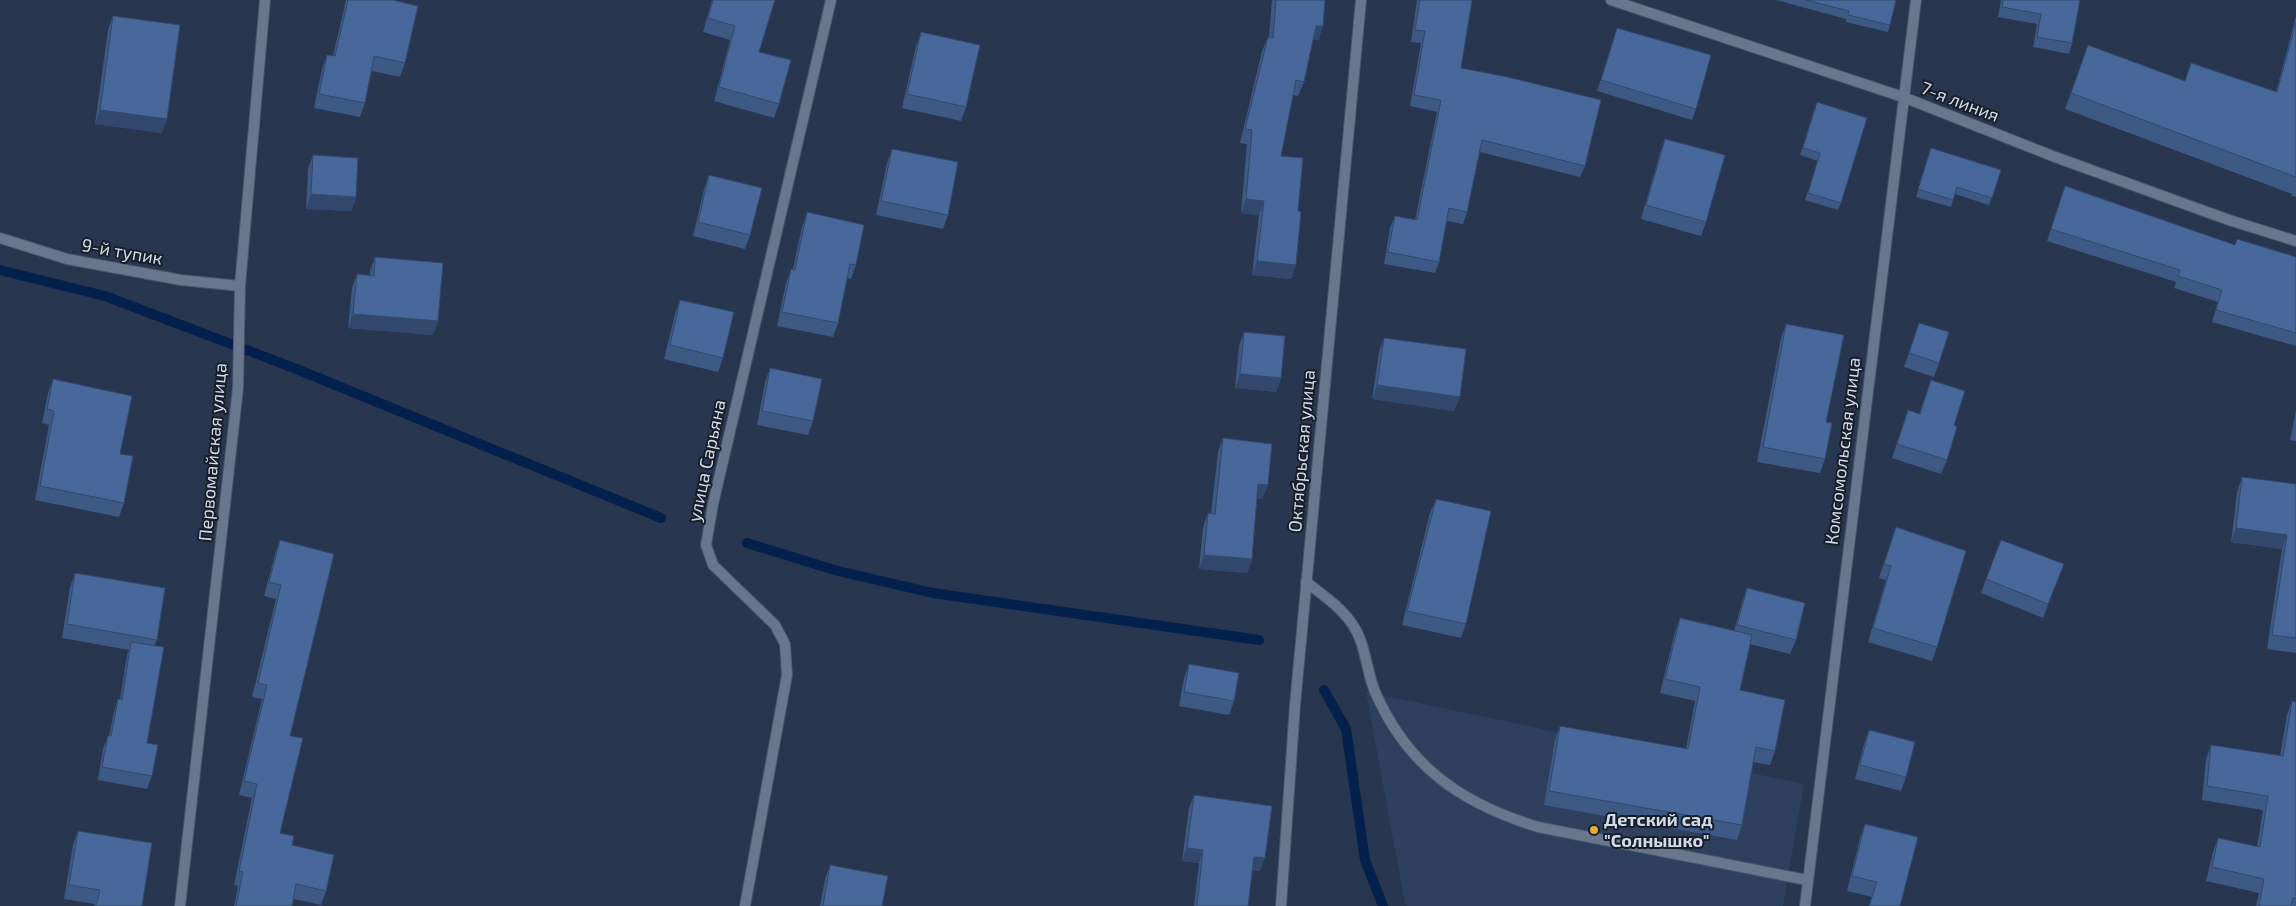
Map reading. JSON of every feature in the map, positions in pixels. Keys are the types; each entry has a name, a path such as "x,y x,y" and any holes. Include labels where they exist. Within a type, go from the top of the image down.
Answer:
{"street":[{"name":"Первомайская улица","path":"180,906 238,388 240,286 264,0"},
{"name":"улица Сарьяна","path":"745,906 787,675 785,644 775,625 713,565 706,545 713,504 831,0"},
{"name":"Октябрьская улица","path":"1281,906 1295,705 1361,0"},
{"name":"7-я линия","path":"1611,0 1903,98 2055,157 2229,220 2296,241"},
{"name":"Комсомольская улица","path":"1804,906 1916,0"},
{"name":"9-й тупик","path":"0,238 68,259 181,280 240,286"},
{"path":"1306,582 1340,609 1352,624 1360,638 1375,693 1402,742 1421,763 1474,802 1503,816 1538,827 1807,880"}],"shaded area":[{"name":"Детский сад \"Солнышко\"","path":"1366,692 1804,784 1783,906 1408,906 1405,904"}],"building":[{"path":"348,0 393,0 418,6 405,63 374,56 365,103 319,94 327,55 335,56"},
{"path":"713,0 775,0 759,52 791,60 779,104 719,87 735,26 708,18"},
{"path":"1276,0 1325,0 1323,26 1316,26 1304,82 1296,80 1281,156 1303,158 1298,211 1301,212 1296,265 1257,261 1264,201 1246,199 1252,130 1245,129 1268,37 1273,38"},
{"path":"1420,0 1472,0 1461,68 1508,77 1601,100 1585,166 1482,140 1467,212 1449,208 1439,262 1388,252 1395,216 1417,220 1441,100 1414,95 1425,31 1415,30"},
{"path":"1806,0 1896,0 1890,25 1848,15 1849,11"},
{"path":"2003,0 2080,0 2072,43 2037,37 2041,14 2002,7"},
{"path":"113,16 180,25 167,119 100,110"},
{"path":"2296,22 2296,177 2071,93 2088,45 2185,81 2191,63 2277,92"},
{"path":"1617,28 1711,55 1696,109 1601,80"},
{"path":"921,32 980,45 966,107 907,94"},
{"path":"1817,102 1867,118 1841,203 1808,193 1820,153 1803,148"},
{"path":"1665,139 1725,155 1706,222 1646,205"},
{"path":"1931,148 2001,170 1992,198 1957,187 1953,200 1918,189"},
{"path":"892,149 958,162 948,215 881,201"},
{"path":"313,155 358,158 356,197 311,194"},
{"path":"709,175 762,188 750,235 698,222"},
{"path":"2065,186 2235,245 2237,239 2296,257 2296,333 2216,310 2222,290 2178,276 2180,270 2051,229"},
{"path":"807,212 864,225 856,265 850,264 838,323 782,312 791,269 795,270"},
{"path":"375,257 443,263 438,321 353,314 357,274 374,276"},
{"path":"680,300 734,312 723,358 670,345"},
{"path":"1919,323 1949,332 1939,363 1909,353"},
{"path":"1786,324 1844,335 1826,422 1832,423 1825,459 1763,447"},
{"path":"1244,332 1285,336 1281,378 1240,374"},
{"path":"1384,338 1466,349 1460,397 1377,385"},
{"path":"770,368 822,379 813,421 762,411"},
{"path":"53,379 132,396 120,454 133,456 124,503 40,486 54,411 47,409"},
{"path":"1931,380 1965,391 1954,425 1957,427 1947,460 1897,444 1908,410 1920,414"},
{"path":"1223,438 1272,444 1268,485 1258,484 1252,559 1204,555 1208,513 1215,514"},
{"path":"2242,477 2296,484 2296,638 2272,635 2287,535 2236,528"},
{"path":"1436,499 1491,511 1466,624 1407,611"},
{"path":"1896,527 1966,551 1937,647 1873,628 1891,566 1884,564"},
{"path":"280,540 334,554 290,736 303,738 280,833 294,836 292,845 334,855 326,891 296,884 292,906 236,906 243,872 239,871 257,784 244,781 267,685 258,683 281,585 269,582"},
{"path":"2001,540 2064,564 2048,604 1986,579"},
{"path":"75,573 165,588 157,640 67,624"},
{"path":"1747,588 1805,603 1796,640 1737,625"},
{"path":"1680,618 1752,635 1740,690 1785,700 1775,751 1756,747 1742,825 1549,791 1560,726 1688,749 1700,687 1665,679"},
{"path":"131,642 164,647 147,743 158,745 152,776 102,767 108,736 111,736 118,699 122,700"},
{"path":"1189,664 1239,673 1234,701 1184,692"},
{"path":"2292,701 2296,702 2296,898 2293,898 2291,906 2259,906 2264,879 2212,867 2218,838 2260,847 2268,796 2207,786 2211,745 2283,756"},
{"path":"1869,730 1915,742 1906,777 1860,765"},
{"path":"1194,795 1272,806 1265,858 1254,857 1248,906 1197,906 1203,850 1187,848"},
{"path":"1865,824 1918,837 1900,906 1869,906 1877,882 1852,876"},
{"path":"78,831 152,843 142,906 96,906 100,890 69,885"},
{"path":"830,865 888,876 882,906 823,906"}],"waterway":[{"path":"0,270 105,296 294,368 661,518"},
{"path":"747,543 838,571 933,593 1259,640"},
{"path":"1324,690 1346,729 1365,860 1383,906"}],"place":[{"name":"Детский сад \"Солнышко\"","path":"1594,830"}]}
